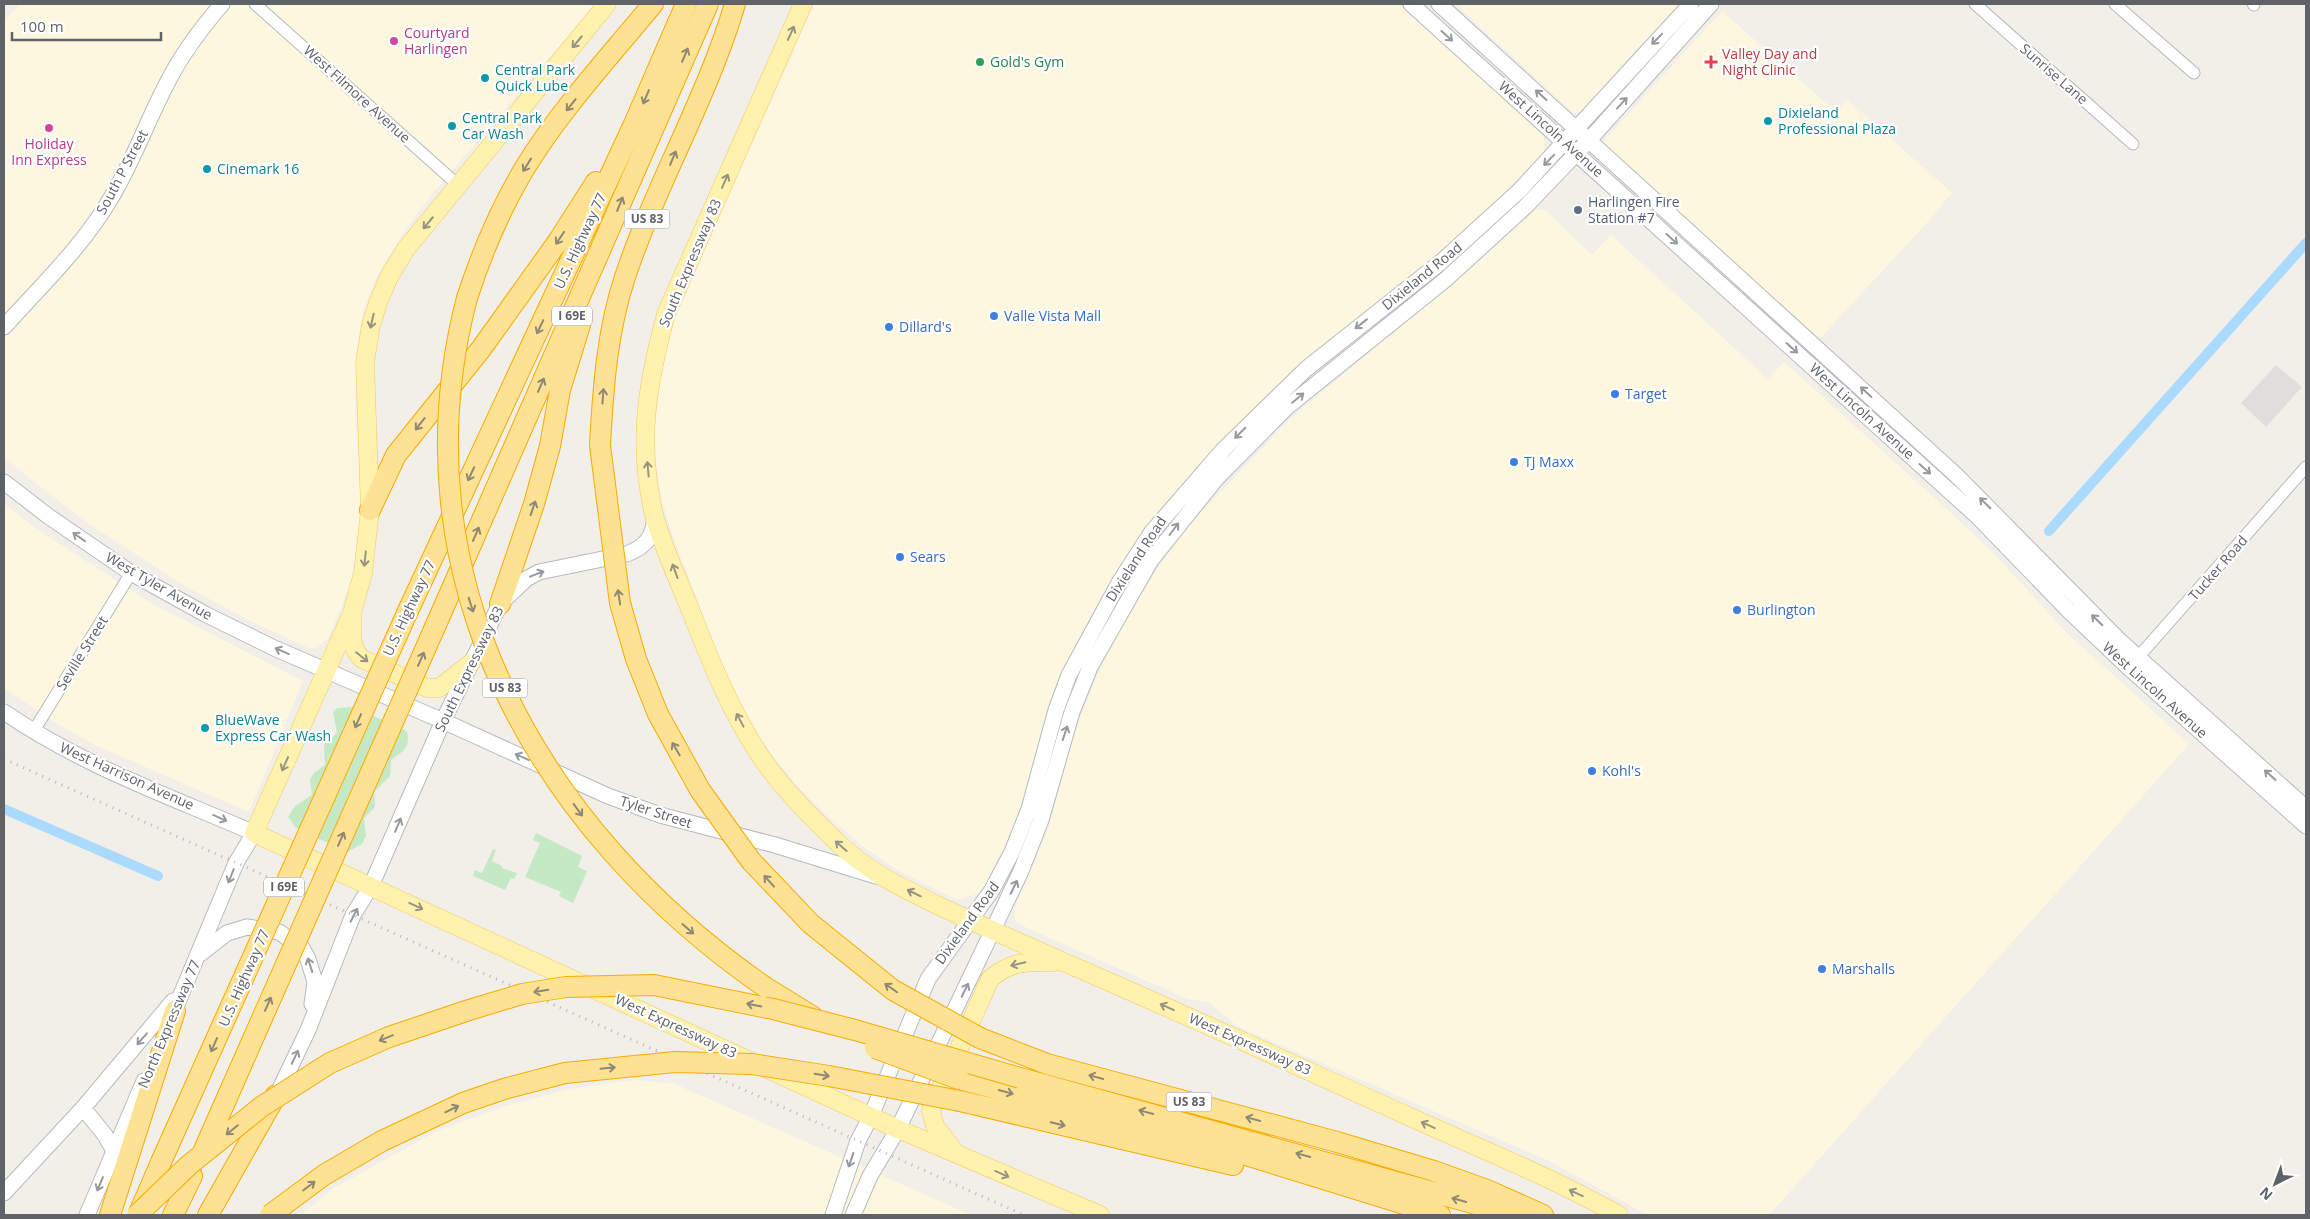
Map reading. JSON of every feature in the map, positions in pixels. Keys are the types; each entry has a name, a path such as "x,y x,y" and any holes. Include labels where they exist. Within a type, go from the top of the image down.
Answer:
{"highway":[{"name":"US 83","path":"653,4 555,125 527,166 487,242 468,298 455,352 448,409 447,467 456,543 467,592 484,640 511,701 543,759 581,814 622,864 666,909 714,950 765,987 826,1024 883,1051 959,1079 1233,1152 1440,1215"},
{"name":"U.S. Highway 77","path":"138,1215 407,613 634,124 686,4"},
{"name":"U.S. Highway 77","path":"173,1215 436,627 708,4"},
{"name":"US 83","path":"735,4 724,40 651,208 625,278 612,330 603,390 600,445 620,603 636,659 658,714 700,790 751,861 811,924 893,990 980,1038 1047,1064 1337,1142 1434,1171 1487,1190 1543,1215"},
{"path":"370,510 396,455 496,328 558,240 634,124"},
{"path":"500,604 534,504 550,446 560,390 606,237"},
{"path":"138,1215 189,1165 261,1106 330,1063 389,1037 522,994 566,987 654,985 773,1009 828,1023 1483,1206 1505,1215"},
{"path":"110,1215 175,1011"},
{"path":"270,1215 324,1175 382,1141 463,1103 504,1089 565,1073 675,1062 752,1064 829,1076 960,1101 1312,1184 1429,1215"},
{"path":"208,1215 282,1083"}],"main road":[{"name":"South P Street","path":"4,327 62,263 107,205 173,72 200,31 222,4"},
{"path":"254,833 352,613 363,573 370,510 364,378 366,354 375,312 390,275 406,249 607,4"},
{"name":"South Expressway 83","path":"371,886 442,721 500,604 526,579 539,572 627,554 641,548 652,536 655,517 648,473 645,429 650,376 666,314 803,4"},
{"name":"West Lincoln Avenue","path":"1411,4 1566,142 1978,517 2068,610 2306,808"},
{"name":"West Lincoln Avenue","path":"1440,4 1956,475 2002,520 2133,663 2306,826"},
{"name":"Dixieland Road","path":"833,1215 858,1141 871,1116 928,978 992,890 1012,852 1029,809 1056,710 1069,675 1120,581 1158,522 1223,450 1306,369 1462,244 1520,190 1578,129 1643,53 1691,4"},
{"name":"Dixieland Road","path":"853,1215 870,1176 898,1129 1032,846 1062,742 1090,667 1151,560 1216,479 1286,408 1489,242 1578,153 1711,4"},
{"name":"West Tyler Avenue","path":"4,482 48,516 132,573 204,614 326,671 442,721"},
{"name":"West Expressway 83","path":"655,517 713,669 749,738 770,769 805,810 839,844 879,877 992,931 1066,962 1518,1165 1597,1202 1619,1215"},
{"path":"352,613 352,641 357,654 362,659 427,688 439,688 471,662"},
{"name":"West Harrison Avenue","path":"4,712 33,732 82,758 151,790 254,833"},
{"name":"Tyler Street","path":"442,721 608,796 660,815 775,845 879,877"},
{"name":"West Expressway 83","path":"254,833 898,1129 1100,1215"},
{"name":"North Expressway 77","path":"87,1215 175,1011 236,863 254,833"},
{"path":"219,1215 308,1030 353,915 371,886"},
{"path":"198,956 227,933 247,927 279,932 302,948 308,959 315,982 308,1030"},
{"path":"957,1154 935,1126 931,1111 990,979 1003,968 1022,961 1066,962"},
{"path":"4,1193 83,1108 184,988"},
{"path":"83,1108 105,1135 114,1151"}],"street":[{"name":"West Filmore Avenue","path":"255,4 458,185"},
{"name":"Sunrise Lane","path":"1975,4 2133,144"},
{"path":"2115,4 2194,73"},
{"name":"Tucker Road","path":"2133,663 2306,467"},
{"name":"Seville Street","path":"33,732 132,573"}],"shaded area":[{"path":"20,4 596,4 436,189 401,236 376,278 363,312 356,353 355,420 360,473 361,537 350,585 329,637 317,648 308,648 257,624 185,586 86,522 4,458 4,22"},
{"path":"814,4 1399,4 1544,134 1544,153 1534,165 1449,245 1325,344 1287,378 1241,421 1168,500 1127,555 1075,646 1060,681 1011,838 994,877 981,893 957,900 899,871 865,848 822,811 797,786 769,751 746,717 728,682 676,545 662,501 655,458 654,431 662,361 671,329 708,240"},
{"path":"1455,4 1680,4 1631,55 1586,107 1580,112 1574,113"},
{"path":"1722,11 1836,112 1847,100 1952,193 1924,226 1820,338 1813,337 1603,145 1603,142"},
{"path":"1540,209 1546,211 1592,255 1611,235 1768,379 1784,362 1951,513 1995,555 2066,632 2189,744 1769,1215 1648,1215 1547,1160 1237,1026 1209,1002 1188,999 1027,928 1015,920 1015,908 1047,833 1075,730 1101,667 1127,615 1158,568 1193,521 1290,419 1459,278 1535,211"},
{"path":"2276,365 2302,387 2266,427 2241,403"},
{"path":"4,503 31,525 149,602 303,681 249,812 95,745 56,723 4,688"},
{"path":"634,1080 675,1084 971,1215 301,1215 336,1187 437,1131 506,1106 569,1089"}],"green space":[{"path":"353,707 401,728 407,732 408,742 405,749 391,760 390,776 374,792 375,807 364,818 366,836 362,844 347,852 296,828 288,817 295,806 312,795 310,779 314,773 325,765 324,744 337,733 333,712 337,708"},
{"path":"536,833 582,856 578,867 587,871 573,903 559,896 561,892 525,877 540,843 533,840"},
{"path":"493,849 496,850 492,861 502,866 502,868 517,873 514,879 511,878 505,890 473,876 475,870 482,873"}],"waterway":[{"path":"2049,531 2306,243"},
{"path":"4,809 158,876"}],"railway":[{"path":"4,759 1024,1215"}],"place":[{"name":"Courtyard Harlingen","path":"394,41"},
{"name":"Gold's Gym","path":"980,62"},
{"name":"Valley Day and Night Clinic","path":"1711,62"},
{"name":"Central Park Quick Lube","path":"485,78"},
{"name":"Dixieland Professional Plaza","path":"1768,121"},
{"name":"Central Park Car Wash","path":"452,126"},
{"name":"Holiday Inn Express","path":"49,128"},
{"name":"Cinemark 16","path":"207,169"},
{"name":"Harlingen Fire Station #7","path":"1578,210"},
{"name":"Valle Vista Mall","path":"994,316"},
{"name":"Dillard's","path":"889,327"},
{"name":"Target","path":"1615,394"},
{"name":"TJ Maxx","path":"1514,462"},
{"name":"Sears","path":"900,557"},
{"name":"Burlington","path":"1737,610"},
{"name":"BlueWave Express Car Wash","path":"205,728"},
{"name":"Kohl's","path":"1592,771"},
{"name":"Marshalls","path":"1822,969"}]}
